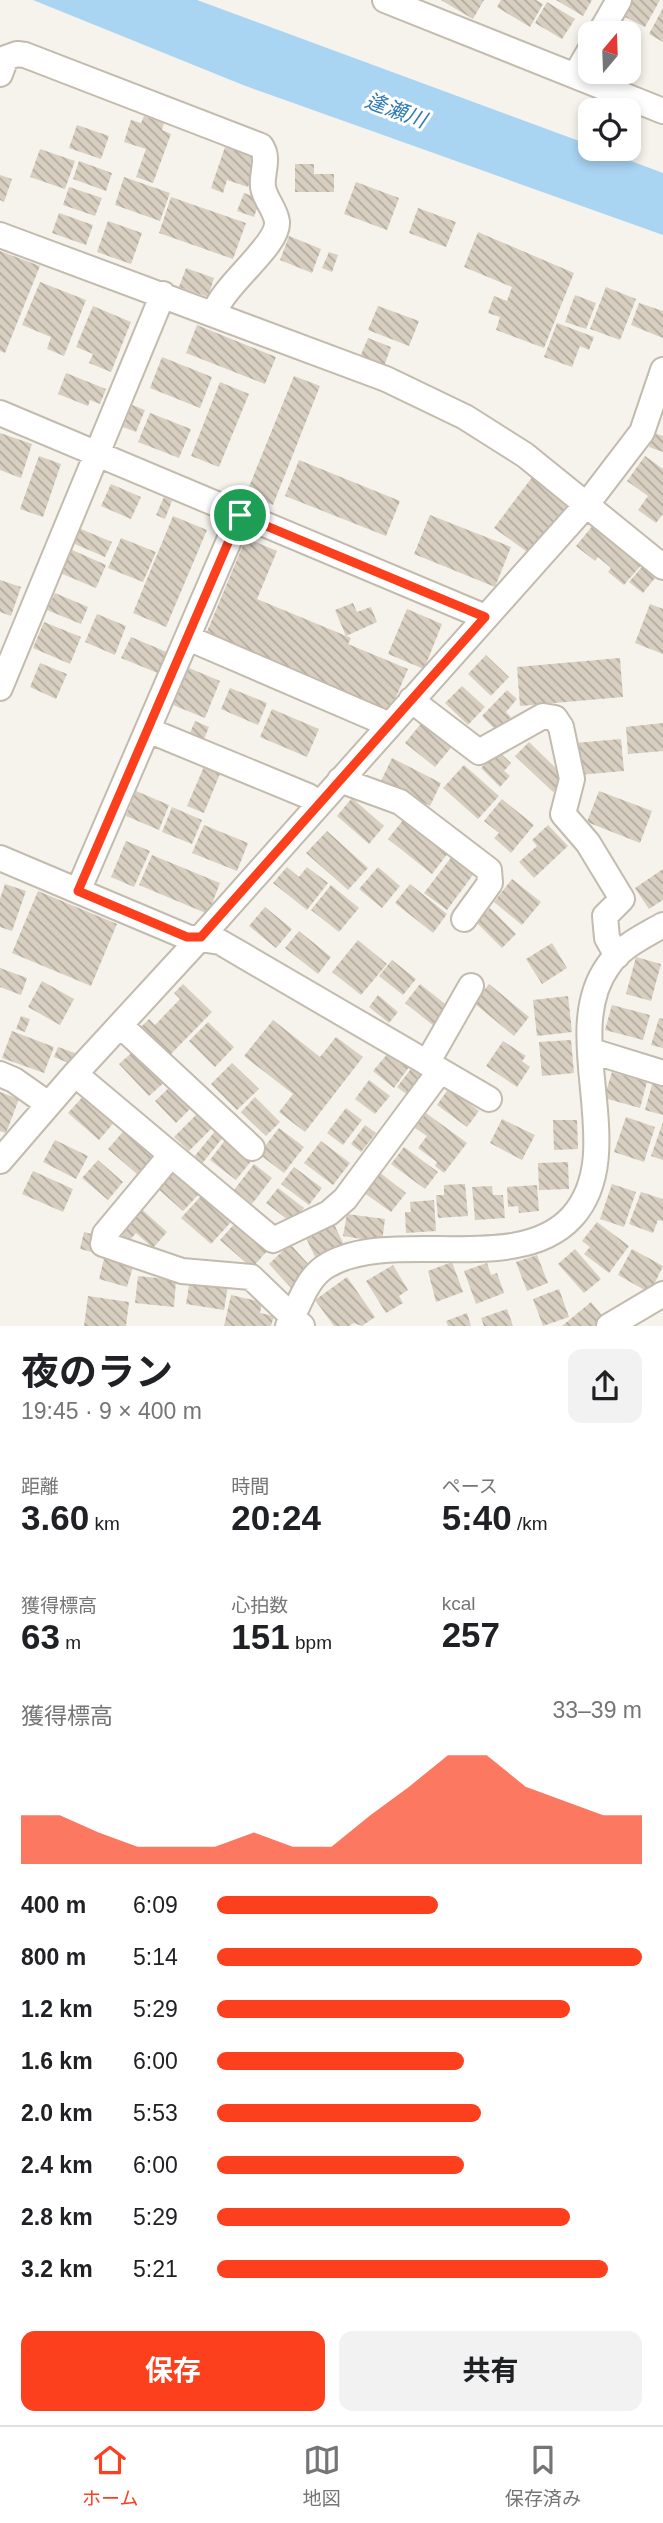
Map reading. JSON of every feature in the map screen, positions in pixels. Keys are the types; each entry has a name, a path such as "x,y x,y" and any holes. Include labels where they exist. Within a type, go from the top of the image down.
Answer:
{"street":[{"path":"385,0 576,74 663,111"},
{"path":"607,21 619,0"},
{"path":"0,74 6,58 17,54 25,55 261,146 266,159 262,177 264,192 277,219 276,230 270,243 224,291 214,313"},
{"path":"0,236 163,294 386,379 466,417 526,455 663,567"},
{"path":"0,688 5,662 163,294"},
{"path":"0,1161 48,1104 201,937 587,504 642,432 663,370"},
{"path":"0,413 485,617"},
{"path":"78,891 240,515"},
{"path":"188,638 390,724"},
{"path":"411,700 480,752 543,716 555,718 561,727 572,779 563,814 588,843 622,899 605,916 607,938 617,956"},
{"path":"148,730 308,796 319,804"},
{"path":"340,780 400,802 489,870 490,883 464,919"},
{"path":"0,858 187,937 220,942 489,1099"},
{"path":"170,1156 105,1234 103,1244 182,1271 251,1278 294,1323 314,1276 328,1265 383,1252 507,1247 536,1241 557,1232 579,1209 593,1178 594,998 607,966 629,945 663,925"},
{"path":"75,1074 273,1240 329,1213 345,1199 434,1067 471,986"},
{"path":"120,1025 252,1148"},
{"path":"592,1051 663,1073"},
{"path":"0,1074 14,1080 48,1104"},
{"path":"610,1326 663,1294"}],"water":[{"name":"逢瀬川","path":"33,0 197,0 578,141 578,161 631,161 663,173 663,235 243,85"}],"building":[{"path":"441,0 484,0 473,19"},
{"path":"501,0 536,0 543,4 530,27 497,7"},
{"path":"556,0 592,0 583,16"},
{"path":"629,0 660,0 645,27 641,25 641,21 633,21 621,15"},
{"path":"547,2 575,19 562,39 535,23"},
{"path":"663,8 663,42 649,34"},
{"path":"144,116 164,123 162,130 171,134 153,183 136,177 146,149 124,142 131,120 141,123"},
{"path":"77,125 109,136 101,159 69,148"},
{"path":"226,144 259,155 248,187 227,180 223,193 211,188"},
{"path":"40,149 75,161 65,189 30,177"},
{"path":"79,161 112,173 106,191 73,179"},
{"path":"295,164 314,164 314,174 334,174 334,192 295,192"},
{"path":"0,175 12,179 4,202 0,200"},
{"path":"124,177 170,193 160,221 115,205"},
{"path":"356,182 399,198 387,230 344,214"},
{"path":"69,187 102,198 95,216 63,205"},
{"path":"244,193 260,199 254,217 237,211"},
{"path":"171,197 246,223 233,259 159,233"},
{"path":"418,208 456,222 446,247 409,233"},
{"path":"59,213 93,225 86,245 52,233"},
{"path":"108,221 142,233 131,264 97,252"},
{"path":"478,232 574,273 544,348 496,330 500,317 488,313 494,296 507,301 512,287 464,267"},
{"path":"289,236 321,249 312,273 280,260"},
{"path":"0,251 40,266 5,353 0,351"},
{"path":"329,252 338,255 332,272 322,268"},
{"path":"186,268 214,278 208,297 179,287"},
{"path":"40,282 86,300 64,356 47,349 51,337 22,325"},
{"path":"606,287 636,299 620,340 590,329"},
{"path":"575,295 596,303 586,329 565,322"},
{"path":"639,303 663,311 663,338 631,325"},
{"path":"93,306 131,322 111,372 89,363 93,354 76,347"},
{"path":"378,306 419,321 409,346 368,330"},
{"path":"557,323 594,337 589,350 580,346 572,367 544,357"},
{"path":"197,325 276,357 265,384 186,353"},
{"path":"368,338 391,347 384,366 360,357"},
{"path":"162,357 212,377 200,408 150,388"},
{"path":"66,373 106,389 100,404 90,400 88,406 58,394"},
{"path":"294,376 320,386 273,505 246,494"},
{"path":"220,382 249,394 219,467 191,456"},
{"path":"132,405 145,410 136,432 123,427"},
{"path":"150,413 191,429 179,458 138,442"},
{"path":"0,433 32,444 21,478 0,470"},
{"path":"654,433 663,436 663,452 649,447"},
{"path":"39,456 61,464 43,517 20,509"},
{"path":"645,456 663,469 663,514 656,523 638,510 648,496 627,481"},
{"path":"299,460 400,501 386,536 285,496"},
{"path":"533,476 569,503 530,554 494,528"},
{"path":"111,484 141,497 131,519 101,506"},
{"path":"164,497 172,501 165,519 156,515"},
{"path":"430,515 511,547 495,587 414,554"},
{"path":"173,516 207,530 166,627 133,613"},
{"path":"594,524 643,563 624,585 608,572 611,568 598,557 595,561 576,546"},
{"path":"76,527 112,542 105,557 70,542"},
{"path":"121,538 156,552 143,582 108,568"},
{"path":"246,538 277,551 257,599 351,638 348,644 408,669 390,711 206,634"},
{"path":"70,549 106,565 96,588 60,573"},
{"path":"646,562 659,573 643,593 629,582"},
{"path":"0,580 21,587 11,616 0,612"},
{"path":"55,593 88,607 81,624 47,610"},
{"path":"353,603 357,612 371,607 377,622 346,636 335,610"},
{"path":"650,604 663,609 663,654 635,643"},
{"path":"407,609 442,624 424,669 388,654"},
{"path":"97,614 126,626 115,655 85,642"},
{"path":"44,622 81,637 70,664 33,648"},
{"path":"131,637 169,653 160,674 121,658"},
{"path":"486,655 509,677 491,696 468,674"},
{"path":"620,658 623,697 520,706 517,667"},
{"path":"40,663 67,674 56,699 30,687"},
{"path":"189,668 220,681 205,718 173,705"},
{"path":"462,686 485,707 468,725 445,703"},
{"path":"230,688 267,703 258,725 221,709"},
{"path":"507,690 517,699 506,712 511,717 497,731 482,716"},
{"path":"272,709 319,729 307,757 260,737"},
{"path":"424,720 454,744 435,767 405,743"},
{"path":"195,721 209,727 204,739 190,733"},
{"path":"663,723 663,751 628,754 626,727"},
{"path":"621,739 624,771 578,775 575,743"},
{"path":"529,742 562,774 558,778 563,782 553,792 515,756"},
{"path":"498,751 511,763 504,771 510,776 500,787 481,768"},
{"path":"392,758 441,783 430,806 381,781"},
{"path":"206,762 222,769 204,813 187,806"},
{"path":"464,765 499,796 478,819 443,788"},
{"path":"136,791 169,805 159,830 126,816"},
{"path":"599,791 652,811 640,843 587,822"},
{"path":"352,798 384,826 369,844 337,816"},
{"path":"502,799 534,825 511,853 494,838 499,833 484,821"},
{"path":"172,807 202,820 192,844 162,832"},
{"path":"407,815 451,849 432,874 388,839"},
{"path":"204,825 248,843 237,871 192,853"},
{"path":"548,825 568,846 534,878 519,862 537,846 532,840"},
{"path":"327,831 368,868 348,890 306,853"},
{"path":"126,841 150,851 134,887 111,877"},
{"path":"152,855 220,883 208,914 139,885"},
{"path":"453,855 475,872 447,910 424,893"},
{"path":"287,867 299,877 307,867 328,883 307,910 273,883"},
{"path":"378,867 400,886 382,908 359,889"},
{"path":"663,869 663,900 649,909 635,888"},
{"path":"512,879 541,902 522,925 494,902"},
{"path":"5,884 26,891 12,931 0,927 0,899"},
{"path":"410,884 447,914 433,933 395,903"},
{"path":"331,885 359,908 339,932 311,910"},
{"path":"38,891 117,924 91,986 12,953"},
{"path":"265,907 292,929 276,948 249,926"},
{"path":"490,908 516,934 502,948 476,922"},
{"path":"299,931 331,957 318,974 285,948"},
{"path":"358,940 387,964 361,995 332,972"},
{"path":"552,943 567,968 542,984 526,959"},
{"path":"636,957 661,964 651,1001 626,994"},
{"path":"392,960 416,979 403,995 379,976"},
{"path":"0,968 27,978 21,995 0,987"},
{"path":"42,981 74,999 60,1025 28,1007"},
{"path":"183,984 212,1012 170,1055 141,1027 149,1019 155,1025 180,999 174,993"},
{"path":"420,984 449,1007 434,1026 405,1003"},
{"path":"489,984 529,1017 514,1036 474,1003"},
{"path":"378,995 398,1012 389,1023 369,1007"},
{"path":"568,996 572,1032 537,1036 533,1000"},
{"path":"612,1005 650,1015 643,1040 605,1030"},
{"path":"21,1016 30,1019 25,1032 16,1029"},
{"path":"659,1018 663,1019 663,1048 651,1045"},
{"path":"273,1020 320,1057 336,1037 363,1057 305,1132 279,1112 293,1094 244,1056"},
{"path":"208,1022 234,1047 215,1067 189,1041"},
{"path":"12,1031 54,1047 44,1073 2,1058"},
{"path":"571,1040 574,1073 542,1076 539,1042"},
{"path":"503,1041 526,1056 522,1061 530,1067 517,1087 486,1066"},
{"path":"58,1047 75,1053 71,1064 54,1057"},
{"path":"137,1048 167,1080 149,1096 119,1064"},
{"path":"389,1052 409,1067 394,1088 373,1071"},
{"path":"232,1063 259,1089 237,1110 211,1084"},
{"path":"414,1065 426,1074 409,1096 397,1087"},
{"path":"612,1072 647,1082 640,1108 604,1098"},
{"path":"369,1080 390,1096 375,1114 355,1099"},
{"path":"653,1081 663,1084 663,1115 645,1110"},
{"path":"172,1085 193,1106 176,1123 155,1101"},
{"path":"449,1088 479,1111 467,1127 437,1105"},
{"path":"0,1092 19,1099 6,1133 0,1131"},
{"path":"86,1093 117,1119 99,1140 68,1113"},
{"path":"255,1097 280,1122 266,1136 241,1112"},
{"path":"346,1108 362,1120 343,1145 327,1133"},
{"path":"202,1109 217,1123 189,1151 174,1137"},
{"path":"426,1113 467,1143 444,1173 435,1166 437,1162 418,1148 427,1136 415,1128"},
{"path":"626,1117 655,1127 644,1162 614,1152"},
{"path":"502,1119 535,1135 522,1160 490,1143"},
{"path":"553,1120 577,1120 578,1149 554,1150"},
{"path":"663,1122 663,1160 651,1156"},
{"path":"365,1125 376,1133 361,1152 351,1144"},
{"path":"127,1127 156,1152 137,1174 108,1149"},
{"path":"279,1128 304,1147 284,1173 259,1154"},
{"path":"216,1130 224,1136 201,1165 193,1158"},
{"path":"226,1139 252,1160 236,1180 210,1160"},
{"path":"55,1140 88,1156 76,1179 43,1162"},
{"path":"321,1141 350,1163 333,1185 304,1163"},
{"path":"404,1147 438,1172 425,1189 391,1164"},
{"path":"98,1160 123,1182 108,1200 82,1178"},
{"path":"568,1162 569,1189 539,1190 538,1163"},
{"path":"254,1164 272,1178 252,1204 234,1190"},
{"path":"294,1167 322,1188 309,1205 281,1184"},
{"path":"172,1169 200,1193 183,1211 156,1187"},
{"path":"33,1171 73,1189 63,1212 22,1194"},
{"path":"379,1172 406,1193 391,1212 363,1192"},
{"path":"465,1184 468,1216 438,1218 436,1195 444,1195 444,1185"},
{"path":"612,1184 636,1192 624,1227 600,1219"},
{"path":"537,1185 539,1211 519,1213 518,1206 508,1207 507,1187"},
{"path":"492,1186 493,1195 503,1195 505,1218 475,1220 472,1187"},
{"path":"278,1188 304,1208 292,1223 266,1203"},
{"path":"641,1192 663,1199 663,1221 658,1220 653,1233 629,1224"},
{"path":"201,1196 231,1222 211,1244 181,1218"},
{"path":"434,1200 436,1231 406,1233 405,1212 411,1212 410,1202"},
{"path":"138,1206 167,1232 153,1248 136,1233 129,1241 117,1230"},
{"path":"347,1214 385,1219 382,1242 343,1236"},
{"path":"237,1221 269,1249 252,1268 220,1240"},
{"path":"333,1222 345,1247 317,1261 305,1236"},
{"path":"597,1222 629,1246 609,1273 584,1254 590,1247 582,1241"},
{"path":"84,1232 96,1235 92,1252 80,1249"},
{"path":"290,1244 312,1268 291,1288 269,1264"},
{"path":"575,1249 601,1279 584,1293 558,1264"},
{"path":"632,1249 663,1266 650,1293 618,1275"},
{"path":"537,1255 548,1283 527,1291 516,1262"},
{"path":"104,1259 133,1267 127,1287 99,1279"},
{"path":"452,1262 463,1292 436,1302 428,1271"},
{"path":"487,1263 491,1275 497,1273 504,1293 476,1304 464,1271"},
{"path":"393,1265 408,1290 399,1296 403,1303 386,1313 366,1281"},
{"path":"138,1276 176,1280 174,1307 135,1303"},
{"path":"347,1277 375,1317 362,1326 354,1323 349,1326 334,1326 315,1300"},
{"path":"190,1280 228,1286 224,1310 186,1304"},
{"path":"559,1289 569,1317 543,1326 533,1299"},
{"path":"231,1295 262,1302 260,1313 274,1316 271,1326 224,1326"},
{"path":"88,1296 129,1302 126,1326 84,1326"},
{"path":"591,1302 604,1318 594,1326 562,1326"},
{"path":"507,1309 513,1326 484,1326 481,1318"},
{"path":"467,1313 471,1326 448,1326 446,1321"}],"route":[{"path":"240,515 485,617 201,937 187,937 78,891 240,515"}]}
